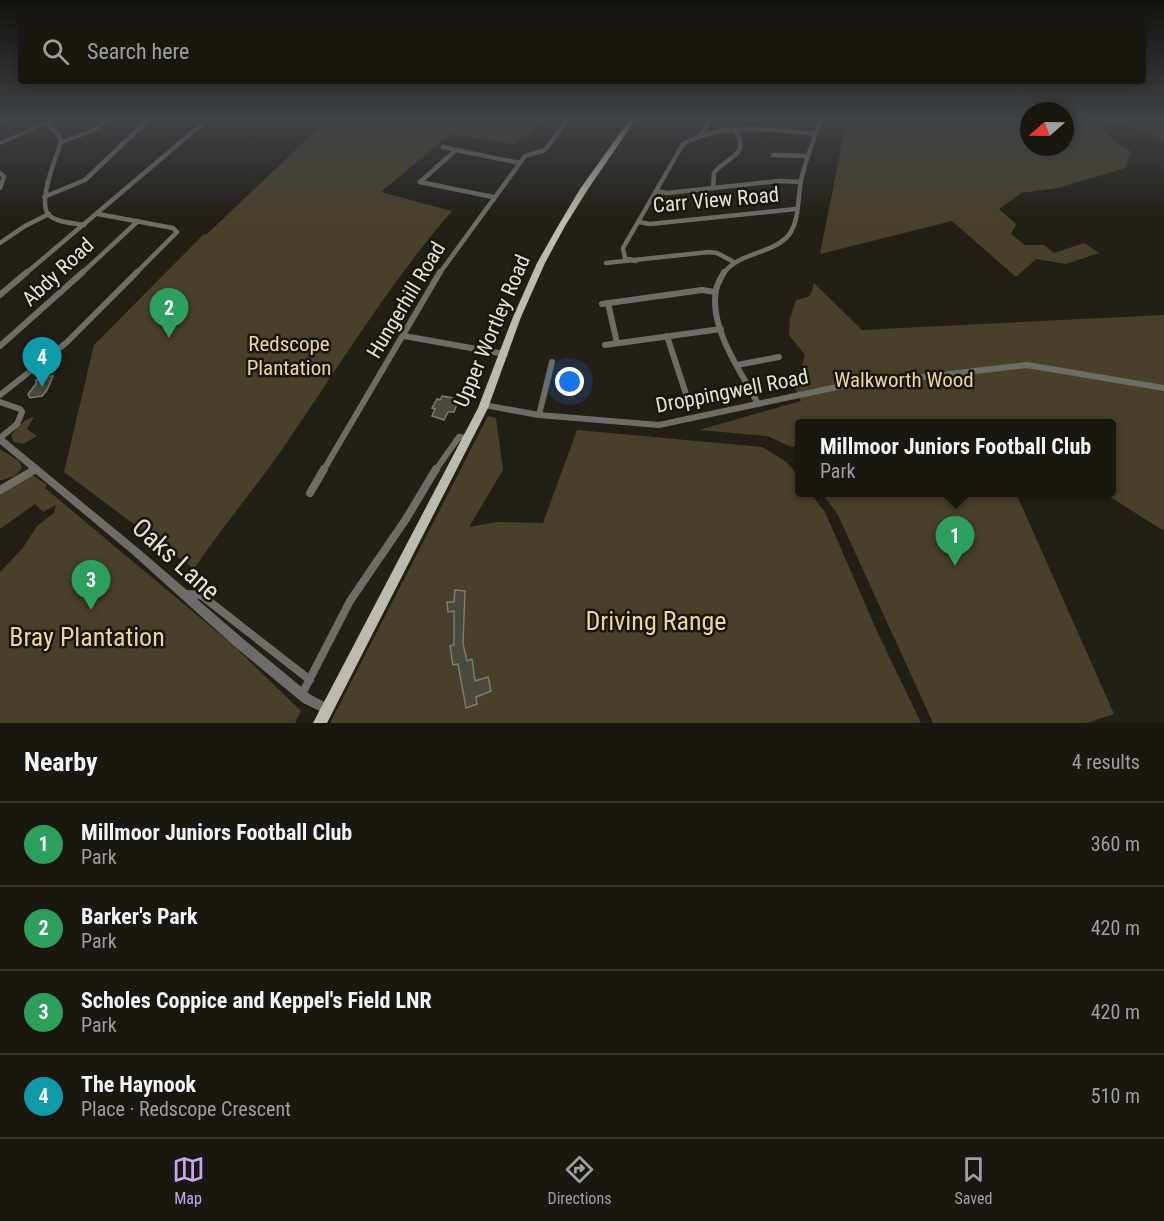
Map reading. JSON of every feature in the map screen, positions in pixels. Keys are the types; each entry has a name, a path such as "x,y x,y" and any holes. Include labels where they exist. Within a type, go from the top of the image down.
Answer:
{"main road":[{"name":"Upper Wortley Road","path":"320,723 484,405 505,354 516,317 541,262 609,153"}],"street":[{"path":"49,214 44,197 58,153"},
{"path":"44,197 84,180 113,153"},
{"path":"0,295 169,153"},
{"path":"453,153 420,182 493,196"},
{"path":"469,153 520,163"},
{"name":"Hungerhill Road","path":"310,492 448,259 525,156 535,153"},
{"path":"636,261 625,258 623,248 678,153"},
{"path":"713,188 712,177 718,167 737,153"},
{"path":"758,404 737,365 716,316 715,292 721,279 734,262 789,236 809,153"},
{"path":"773,155 808,156"},
{"path":"0,173 4,177 0,188"},
{"path":"656,191 667,193 779,181 801,182"},
{"name":"Carr View Road","path":"639,222 650,224 796,209"},
{"path":"0,243 49,214 84,225"},
{"path":"0,395 66,344 177,232 173,228 98,214"},
{"name":"Abdy Road","path":"0,346 32,320 138,221"},
{"path":"0,235 8,237"},
{"path":"606,263 709,252 717,253 734,262"},
{"path":"617,343 605,304 702,290 715,292"},
{"path":"605,345 722,329"},
{"path":"404,336 505,354"},
{"path":"667,336 688,400"},
{"path":"737,365 779,357"},
{"path":"539,415 552,362"},
{"name":"Droppingwell Road","path":"484,405 539,415 659,425 837,387 1027,366 1042,366 1164,388"},
{"name":"Oaks Lane","path":"0,402 20,409 22,416 17,424 0,438 302,694 326,709"},
{"name":"Upper Wortley Road","path":"302,694 350,601 406,519 450,447 459,437 467,438"},
{"path":"0,489 36,469"},
{"path":"183,594 201,595 310,680"}],"green space":[{"name":"Redscope Plantation","path":"292,153 428,153 381,192 452,211 385,297 283,448 194,569 64,472 94,345 203,235 207,234"},
{"path":"840,153 1020,153 1020,156 1074,156 1074,153 1131,153 1125,168 1058,188 1021,193 999,209 1016,224 1011,234 1025,245 1044,245 1054,253 1084,243 1099,253 1066,264 1036,259 1016,277 952,221 820,254"},
{"name":"Walkworth Wood","path":"814,283 862,330 1164,315 1164,531 1110,497 1116,497 1116,419 795,419 795,446 792,447 767,436 699,430 801,401 795,388 805,355 789,335 790,319 796,300 810,296"},
{"name":"Driving Range","path":"488,416 496,418 503,470 469,527 497,522 543,523 577,430 762,447 783,460 795,473 795,497 813,497 825,512 876,629 921,723 330,723"},
{"path":"34,417 27,429 37,436 23,444 14,442 11,436 15,430"},
{"path":"0,449 19,461 22,468 15,476 2,480 0,480"},
{"name":"Bray Plantation","path":"28,476 34,476 47,485 45,488 234,646 301,711 295,723 0,723 0,572 22,549 37,526 54,513 56,505 43,512 35,504 0,529 0,492"},
{"path":"825,497 1018,497 1114,714 1086,723 933,723 838,515"}],"building":[{"path":"53,376 47,390 42,396 30,398 28,394 36,384 36,380"},
{"path":"442,396 454,398 451,403 457,404 454,412 448,412 444,420 432,416 435,409 432,408 437,399 440,400"},
{"path":"455,590 465,591 463,644 467,661 472,659 475,681 488,677 491,691 476,697 477,704 466,708 458,664 453,665 450,646 454,645 454,611 448,612 447,602 454,602"}],"place":[{"name":"Barker's Park","path":"169,338"},
{"name":"The Haynook","path":"42,387"},
{"name":"Millmoor Juniors Football Club","path":"955,566"},
{"name":"Scholes Coppice and Keppel's Field LNR","path":"91,610"}]}
